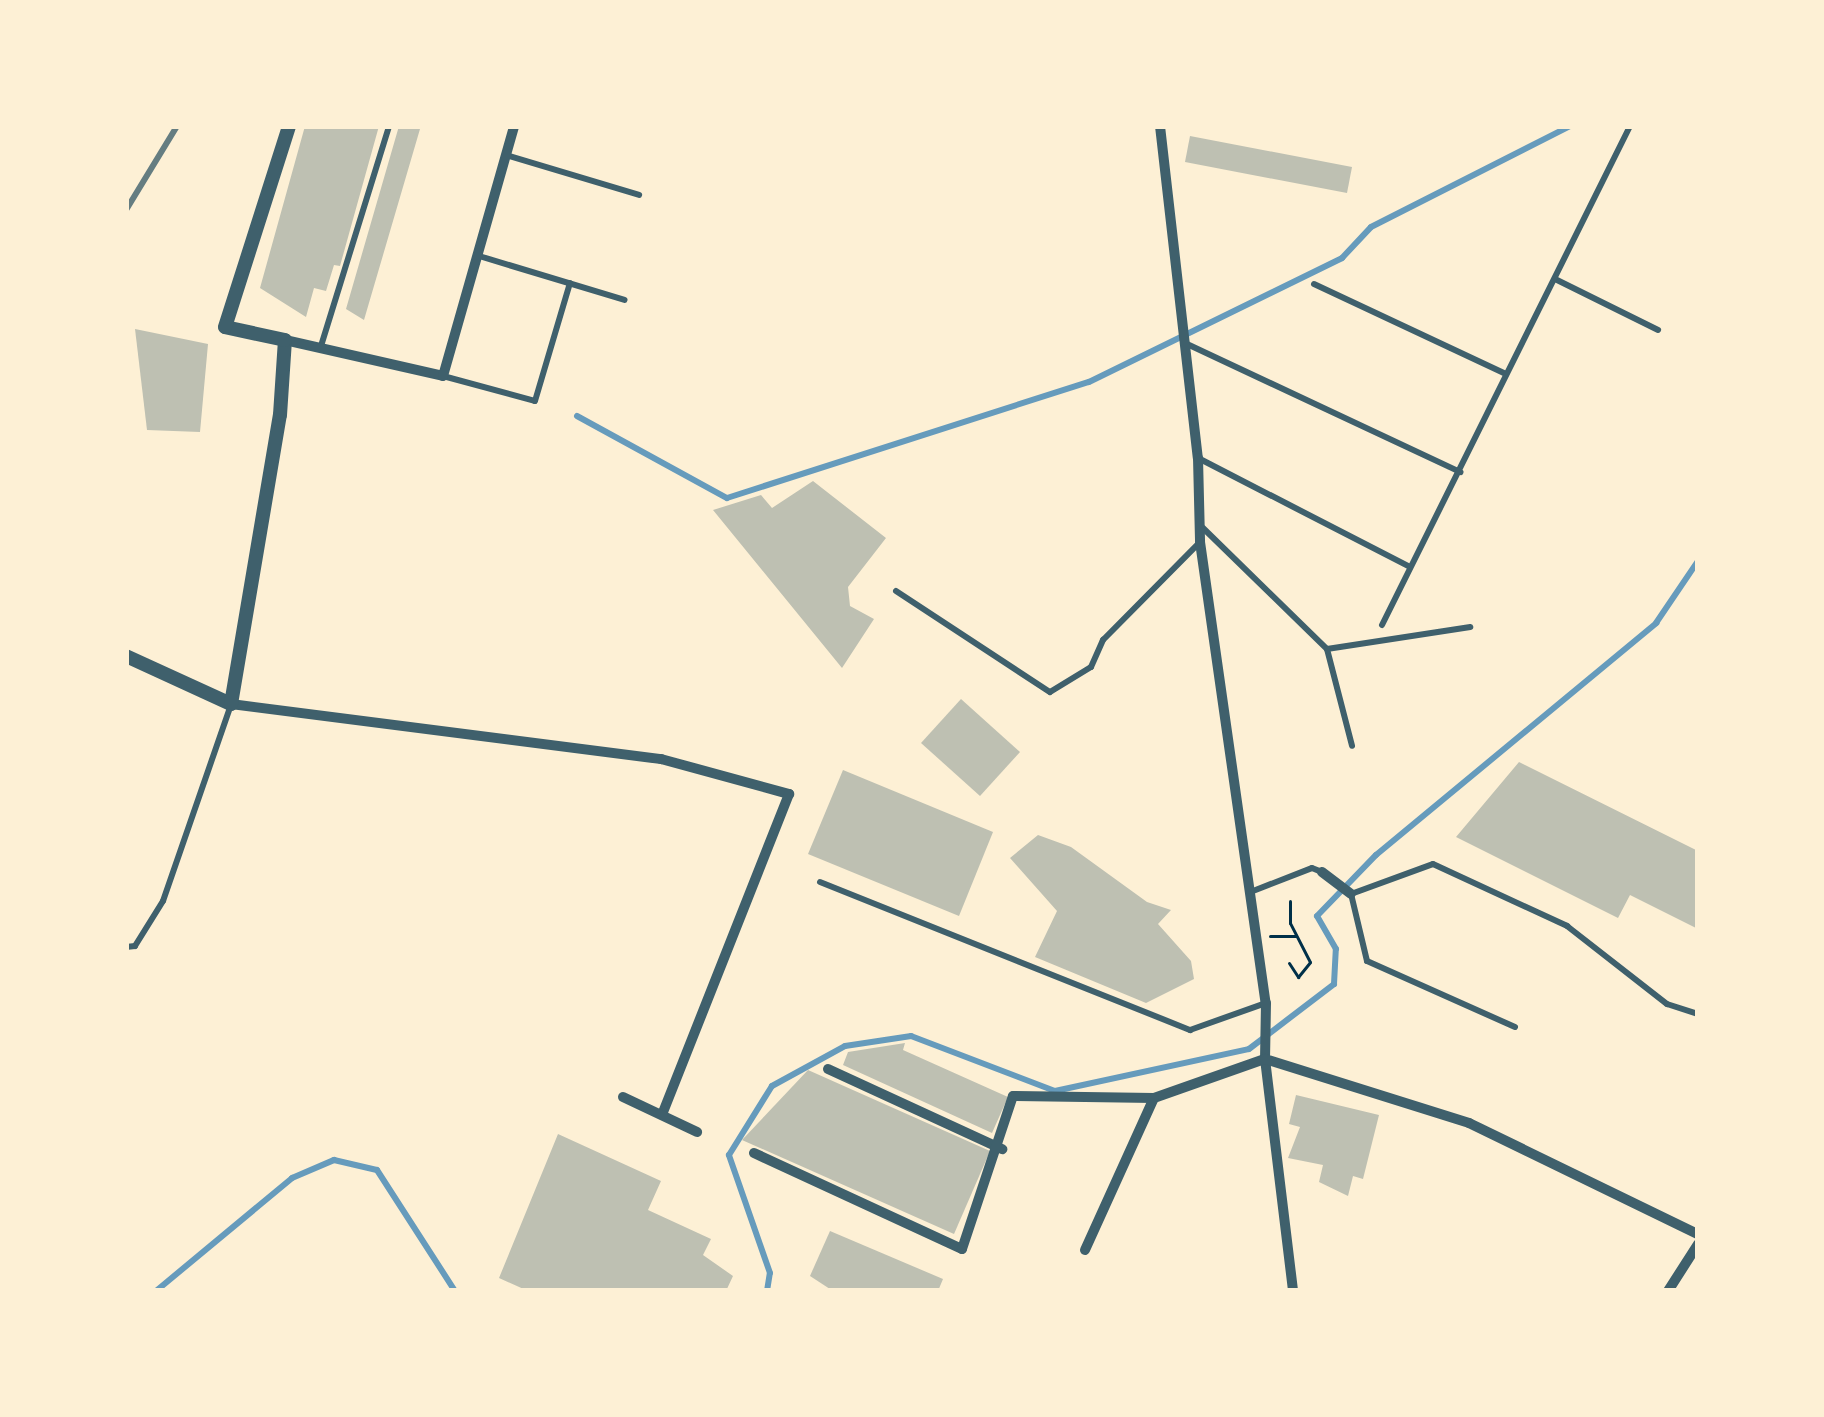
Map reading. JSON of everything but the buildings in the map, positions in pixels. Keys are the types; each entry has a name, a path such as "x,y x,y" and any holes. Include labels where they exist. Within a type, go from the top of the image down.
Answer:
{"street":[{"path":"289,126 225,327 443,376 514,126"},
{"path":"1160,126 1198,458 1200,542 1266,1003 1270,1044 1265,1060 1293,1291"},
{"path":"231,704 273,461 285,340"},
{"path":"126,656 231,704 662,759 789,794 662,1115"},
{"path":"1322,872 1351,894"},
{"path":"754,1153 962,1249 1002,1149 1013,1096 1154,1097 1265,1060 1469,1123 1698,1234"},
{"path":"828,1069 1002,1149"},
{"path":"623,1096 697,1132"},
{"path":"1085,1250 1154,1097"},
{"path":"1668,1291 1698,1244"}],"lane":[{"path":"321,346 389,126"},
{"path":"1382,625 1630,126"},
{"path":"506,155 639,195"},
{"path":"478,256 625,300"},
{"path":"1555,278 1658,330"},
{"path":"443,376 535,401 570,283"},
{"path":"1314,284 1506,374"},
{"path":"1183,337 1460,472"},
{"path":"1198,458 1410,567"},
{"path":"1200,525 1327,649 1352,746"},
{"path":"896,591 1050,692 1091,667 1103,640 1200,542"},
{"path":"1327,649 1470,627"},
{"path":"126,947 135,946 163,901 231,704"},
{"path":"1515,1027 1367,961 1351,894 1433,864 1567,926 1666,1004 1698,1014"},
{"path":"1247,894 1312,868 1322,872"},
{"path":"820,882 1190,1030 1266,1003"}],"path":[{"path":"1290,901 1298,937"},
{"path":"1255,937 1298,937 1307,944 1309,969 1291,976 1289,963"}],"waterway":[{"path":"577,416 727,498 1089,382 1342,258 1371,227 1570,126"},
{"path":"767,1291 770,1273 729,1155 772,1086 845,1046 911,1036 1055,1091 1249,1049 1334,984 1336,949 1317,916 1376,855 1656,623 1698,561"},
{"path":"156,1291 292,1178 334,1160 377,1170 455,1291"}],"railway":[{"path":"126,210 177,126"}]}
